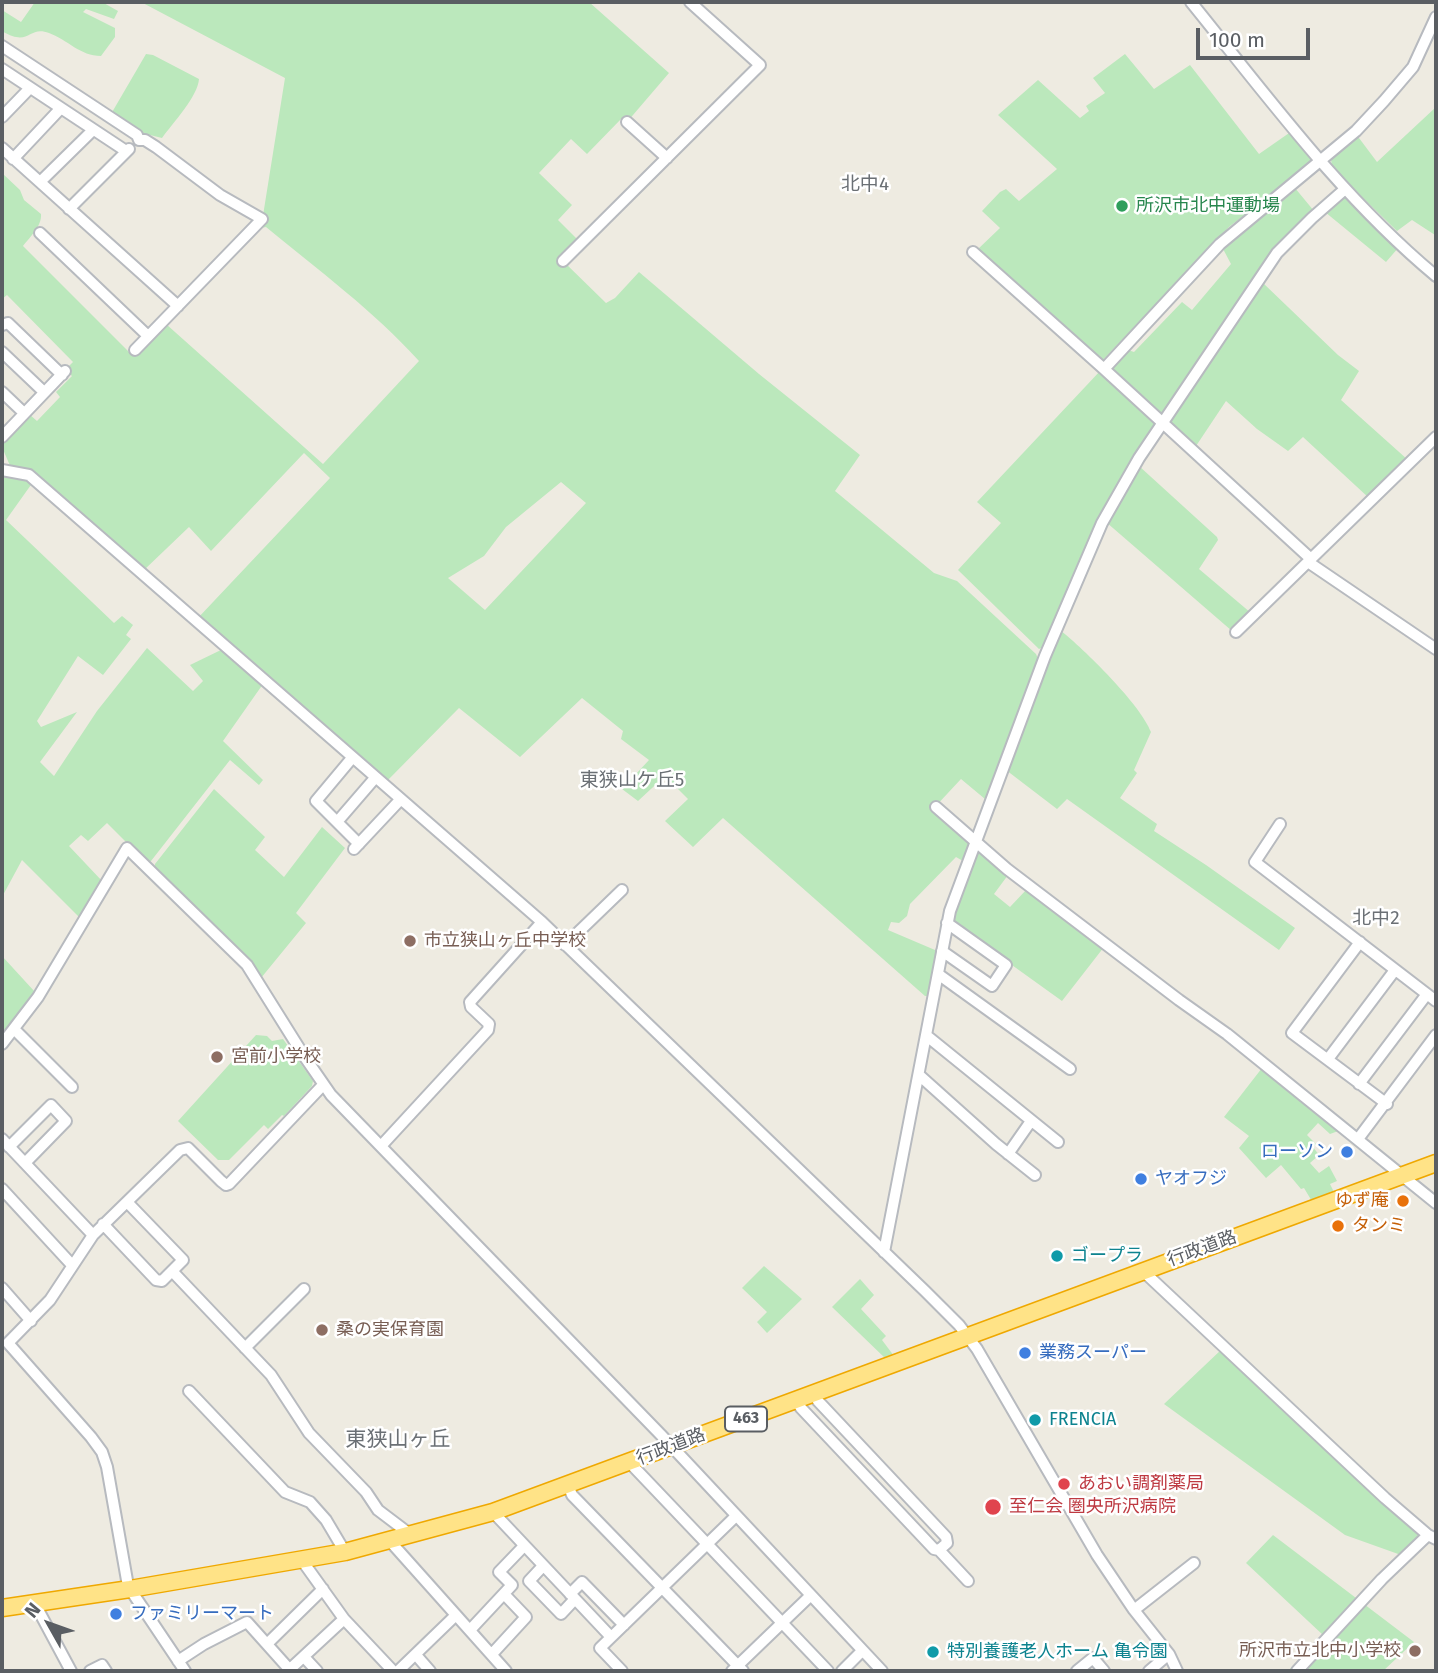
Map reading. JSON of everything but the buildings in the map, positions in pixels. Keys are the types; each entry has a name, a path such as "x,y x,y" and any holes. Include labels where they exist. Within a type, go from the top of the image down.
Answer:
{"highway":[{"name":"行政道路","path":"2,1608 345,1552 493,1511 630,1463 1436,1163"}],"street":[{"path":"563,261 760,65 690,2"},
{"path":"700,10 709,2"},
{"path":"1191,2 1344,190 1436,276"},
{"path":"1104,369 1220,244 1356,131 1413,67 1436,17"},
{"path":"2,46 136,135 139,140"},
{"path":"2,69 126,152"},
{"path":"2,117 30,88"},
{"path":"13,159 61,108"},
{"path":"627,122 667,158"},
{"path":"40,182 93,130"},
{"path":"69,209 139,140 145,140 220,195 262,219 135,350"},
{"path":"2,148 178,306"},
{"path":"884,1252 947,923 1045,656 1102,523 1123,482 1277,253 1311,218 1344,190"},
{"path":"40,233 148,336"},
{"path":"973,252 1104,369 1310,561 1436,649"},
{"path":"2,325 8,323 64,373 3,434"},
{"path":"2,352 44,392"},
{"path":"2,392 24,413"},
{"path":"1236,632 1436,437"},
{"path":"2,470 29,475 541,922 926,1291 968,1335 1097,1555 1134,1610 1169,1654 1177,1671"},
{"path":"352,758 316,801 356,846 400,800"},
{"path":"337,822 375,778"},
{"path":"936,807 1007,869 1227,1034 1436,1203"},
{"path":"1280,824 1255,862 1431,997 1359,1084"},
{"path":"2,1044 38,997 127,848 247,965 323,1085 882,1671"},
{"path":"565,945 622,890"},
{"path":"381,1146 488,1030 489,1024 472,1009 470,1002 541,922"},
{"path":"942,951 992,986 1006,965 947,923"},
{"path":"1360,942 1292,1033 1387,1104"},
{"path":"1328,1059 1395,970"},
{"path":"938,974 1070,1069"},
{"path":"14,1029 72,1087"},
{"path":"1358,1139 1387,1104 1436,1035"},
{"path":"927,1036 1058,1142"},
{"path":"919,1075 1035,1175"},
{"path":"323,1085 229,1184 221,1181 188,1148 183,1148 93,1235 50,1300 5,1345 91,1437 105,1459 130,1589 182,1668 204,1644 247,1622 289,1671 344,1619"},
{"path":"25,1163 66,1121 51,1105 5,1143 93,1235"},
{"path":"1008,1154 1031,1121"},
{"path":"2,1189 72,1265"},
{"path":"103,1224 156,1280 162,1281 172,1272 183,1260 127,1202"},
{"path":"1143,1271 1385,1498 1432,1537 1382,1579 1297,1671"},
{"path":"172,1272 271,1375 309,1433 366,1492 378,1510 411,1535"},
{"path":"2,1288 31,1321"},
{"path":"245,1348 304,1289"},
{"path":"190,1391 285,1492 310,1502 327,1520 345,1552"},
{"path":"814,1394 946,1537 947,1542 939,1550"},
{"path":"796,1400 934,1549 939,1550 968,1581"},
{"path":"630,1463 828,1671"},
{"path":"568,1485 572,1495 737,1669 810,1596"},
{"path":"493,1511 611,1637"},
{"path":"622,1671 600,1648 736,1516"},
{"path":"389,1540 506,1671"},
{"path":"470,1630 512,1586 499,1572 524,1546"},
{"path":"301,1559 344,1619 396,1671 456,1615"},
{"path":"1134,1610 1194,1563"},
{"path":"543,1566 529,1581 561,1614 582,1582 624,1625"},
{"path":"267,1644 323,1590"},
{"path":"492,1654 526,1617 504,1594"},
{"path":"35,1604 71,1671"},
{"path":"842,1671 862,1651"},
{"path":"1149,1671 1169,1654"},
{"path":"416,1655 430,1671"},
{"path":"304,1657 317,1671"},
{"path":"1077,1671 1093,1658 1104,1671"},
{"path":"90,1671 102,1665 106,1671"}],"green space":[{"path":"35,2 102,2 118,11 114,19 86,9 83,12 115,28 115,37 101,56 80,51 42,31 18,37 2,31 2,10 21,22"},
{"path":"141,2 589,2 669,73 627,122 622,118 587,154 571,139 539,173 572,205 558,220 579,241 562,260 606,303 615,298 639,272 860,455 835,491 934,573 957,581 1036,654 1039,661 985,799 961,779 934,808 970,841 963,861 956,857 910,904 907,916 899,923 891,922 888,930 935,950 937,954 929,996 925,996 723,818 693,847 665,821 688,799 665,776 638,801 622,789 649,760 621,739 623,731 582,698 520,757 459,708 386,782 197,619 330,478 304,453 211,551 189,527 143,571 35,477 11,468 2,447 2,440 29,414 37,421 60,397 56,392 72,376 65,370 73,362 7,295 2,299 2,173 20,190 24,200 41,214 38,227 23,246 133,356 166,324 323,464 419,361 345,291 266,227 261,228 285,78","holes":["561,482 586,503 485,610 448,578 484,556 506,527"]},
{"path":"146,54 199,79 190,101 162,138 142,133 111,114"},
{"name":"所沢市北中運動場","path":"1125,54 1154,89 1190,65 1259,154 1292,131 1317,162 1230,226 1101,362 977,250 1000,228 982,211 1000,192 1006,189 1019,201 1057,169 998,115 1038,80 1080,118 1089,111 1086,106 1105,93 1093,78"},
{"path":"1436,107 1436,233 1435,235 1412,220 1397,231 1332,168 1331,159 1356,134 1377,162"},
{"path":"1295,188 1314,211 1131,462 1095,527 1045,646 1039,649 958,570 1001,523 977,502 1101,370 1106,375 1128,350 1134,352 1182,302 1192,310 1231,264 1222,247"},
{"path":"1342,197 1399,247 1386,262 1325,212"},
{"path":"1263,283 1338,355 1359,371 1341,400 1408,460 1369,498 1303,437 1288,451 1257,429 1226,401 1194,449 1168,424"},
{"path":"1139,466 1217,537 1218,540 1199,569 1251,613 1232,631 1106,522"},
{"path":"2,476 33,482 6,520 114,623 122,616 133,625 126,635 131,639 103,675 78,656 37,721 41,727 77,712 40,762 54,776 97,711 147,648 193,691 203,681 190,665 223,649 263,684 223,741 263,780 259,785 230,760 151,861 146,862 107,823 88,841 81,835 69,846 103,882 80,918 22,860 2,897"},
{"path":"1060,630 1124,693 1151,732 1134,770 1137,773 1120,798 1157,824 1154,831 1295,928 1279,950 1067,799 1057,809 1006,770"},
{"path":"214,789 265,837 255,850 284,877 322,827 345,848 296,913 306,923 261,978 254,966 155,868 155,864"},
{"path":"980,850 1008,875 994,894 1010,907 1027,889 1104,947 1062,1001 952,922 974,851"},
{"path":"2,956 35,992 2,1040"},
{"path":"256,1035 267,1036 272,1041 283,1039 313,1081 312,1086 284,1116 268,1129 264,1125 229,1160 218,1160 178,1121"},
{"path":"1262,1068 1341,1130 1330,1134 1318,1123 1307,1135 1316,1144 1313,1147 1319,1155 1310,1163 1319,1173 1329,1166 1337,1181 1330,1184 1335,1194 1313,1203 1304,1188 1301,1189 1281,1165 1266,1178 1239,1148 1249,1136 1224,1117"},
{"path":"764,1266 802,1299 767,1333 757,1322 767,1312 742,1288"},
{"path":"860,1279 874,1295 861,1309 886,1336 882,1340 894,1356 886,1359 832,1307"},
{"path":"1222,1349 1420,1536 1401,1555 1345,1535 1164,1404"},
{"path":"1273,1535 1414,1642 1383,1671 1288,1671 1323,1635 1246,1563"}],"place":[{"name":"所沢市北中運動場","path":"1122,206"},
{"name":"市立狭山ヶ丘中学校","path":"410,941"},
{"name":"宮前小学校","path":"217,1057"},
{"name":"ローソン","path":"1347,1152"},
{"name":"ヤオフジ","path":"1141,1179"},
{"name":"ゆず庵","path":"1403,1201"},
{"name":"タンミ","path":"1338,1226"},
{"name":"ゴープラ","path":"1057,1256"},
{"name":"桑の実保育園","path":"322,1330"},
{"name":"業務スーパー","path":"1025,1353"},
{"name":"FRENCIA","path":"1035,1420"},
{"name":"あおい調剤薬局","path":"1064,1484"},
{"name":"至仁会 圏央所沢病院","path":"993,1507"},
{"name":"ファミリーマート","path":"116,1614"},
{"name":"所沢市立北中小学校","path":"1415,1651"},
{"name":"特別養護老人ホーム 亀令園","path":"933,1652"}],"district":[{"name":"北中4","path":"865,185"},
{"name":"東狭山ケ丘5","path":"632,781"},
{"name":"北中2","path":"1376,919"},
{"name":"東狭山ヶ丘","path":"398,1440"}]}
